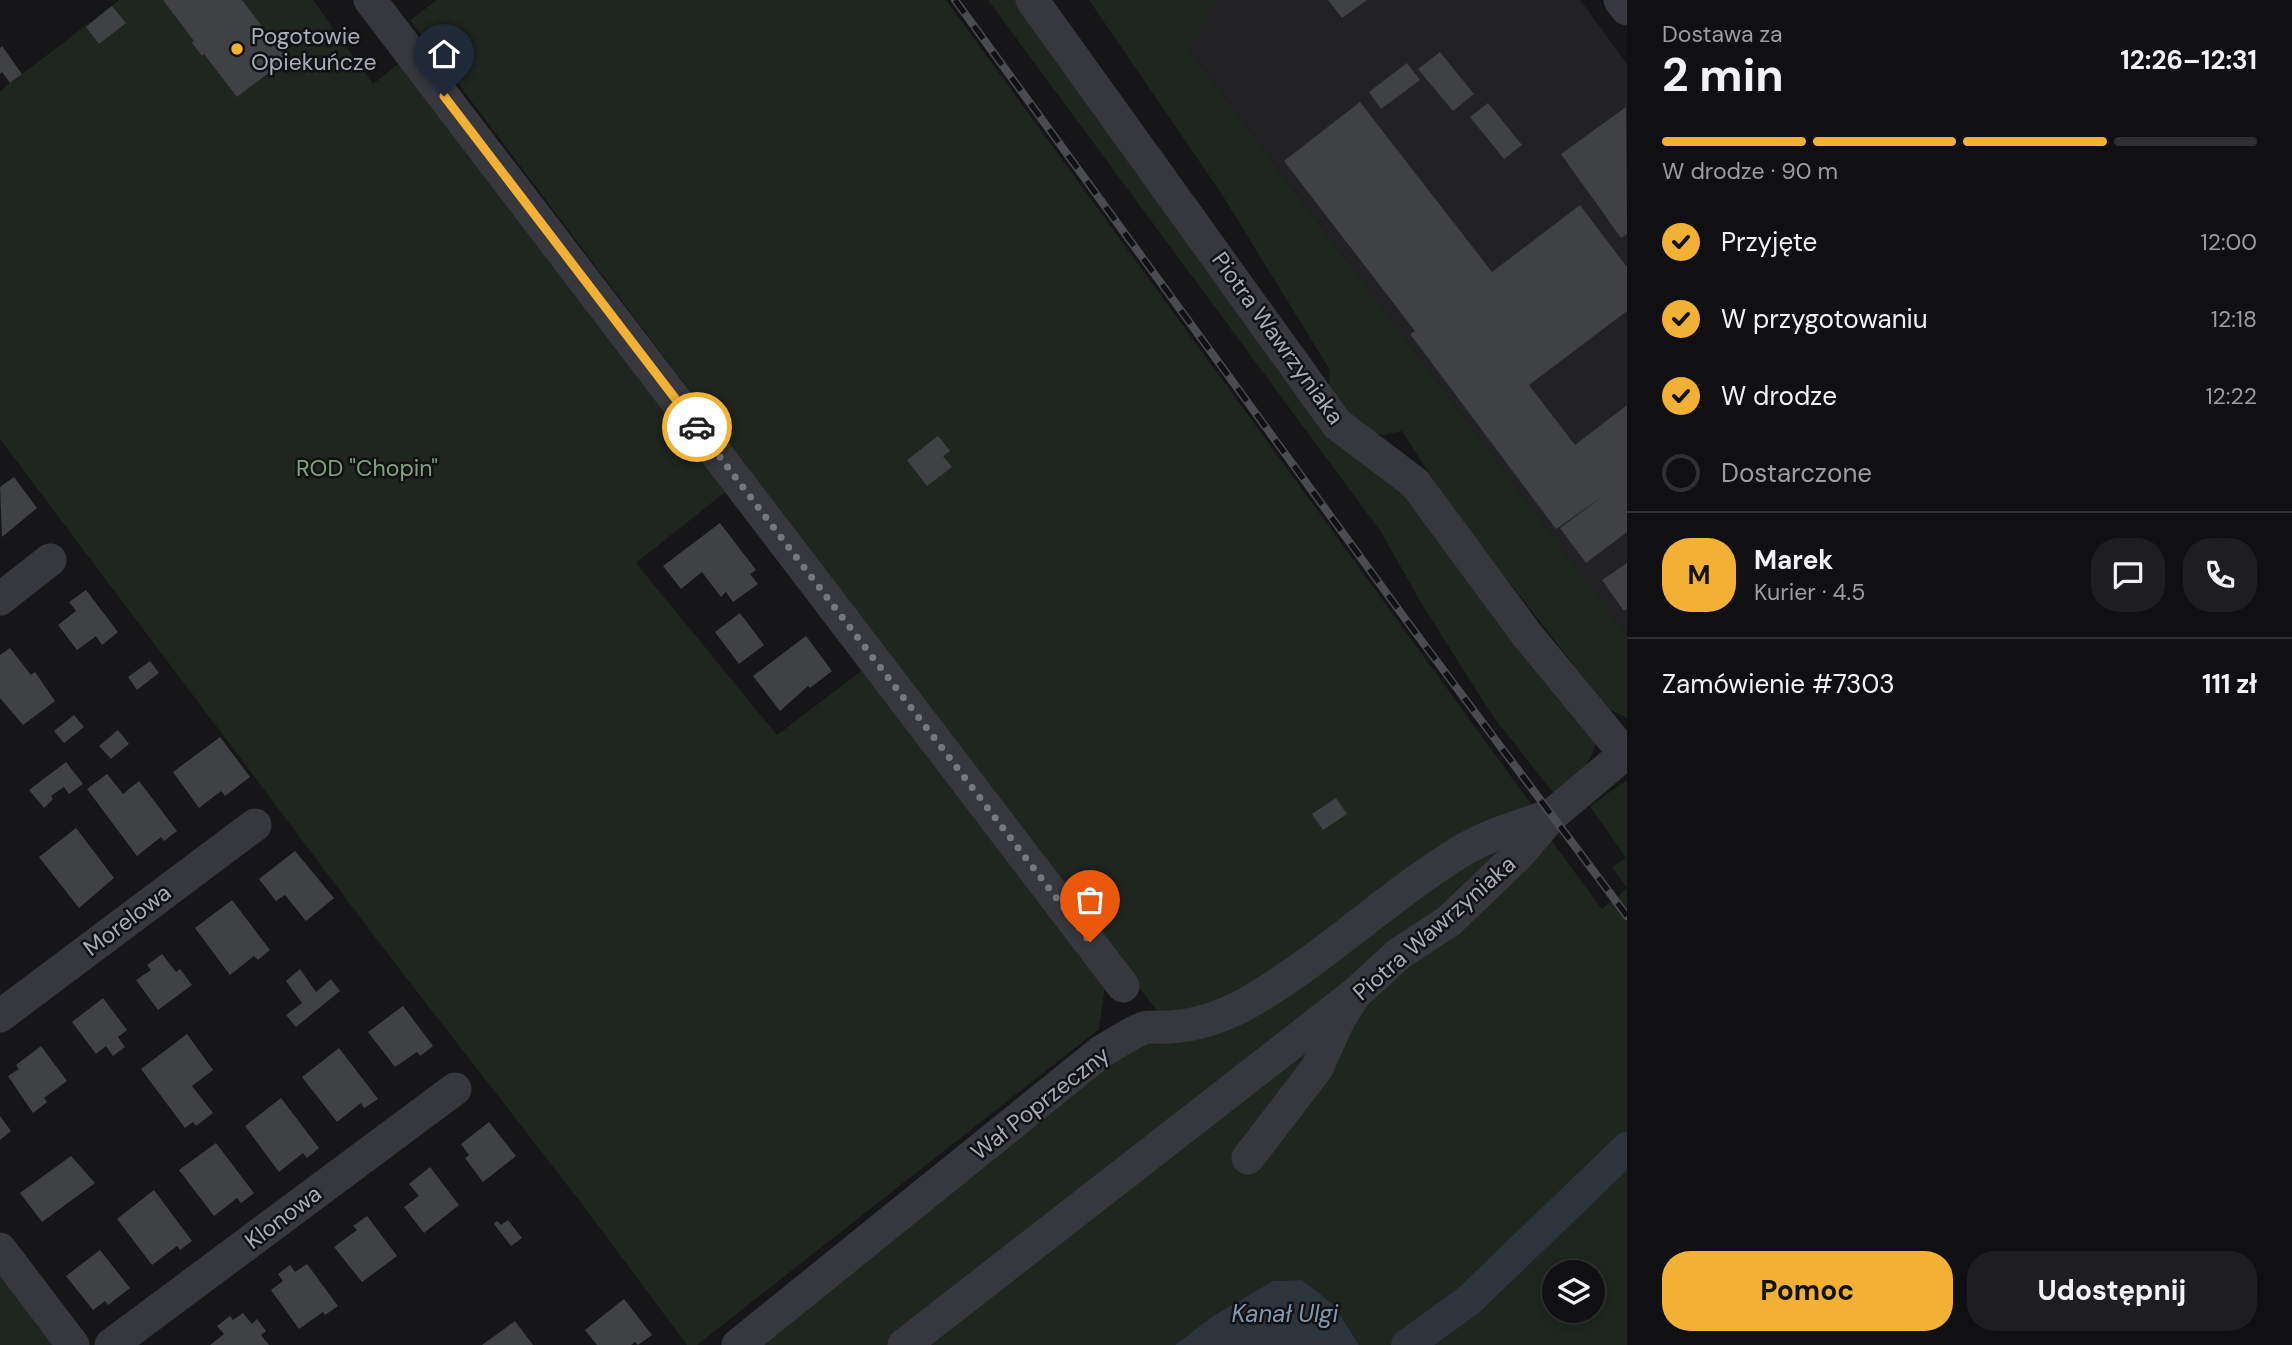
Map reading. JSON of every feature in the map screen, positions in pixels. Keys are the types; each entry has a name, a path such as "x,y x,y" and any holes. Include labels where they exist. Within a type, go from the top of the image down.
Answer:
{"street":[{"path":"370,0 1123,986"},
{"name":"Piotra Wawrzyniaka","path":"1032,0 1337,424 1415,483 1527,635 1626,753 1552,815 1518,855 1448,921 1400,953 1355,994 1338,1021 1317,1068 1248,1158"},
{"path":"1620,0 1627,9"},
{"path":"0,599 50,560"},
{"name":"Wał Poprzeczny","path":"738,1345 1102,1051 1145,1028 1197,1022 1224,1014 1249,1002 1293,974 1410,885 1465,849 1499,833 1552,815"},
{"name":"Morelowa","path":"0,1016 255,825"},
{"path":"904,1345 1355,994"},
{"name":"Klonowa","path":"111,1345 455,1089"},
{"path":"0,1249 73,1345"}],"shaded area":[{"path":"1152,0 1580,0 1627,64 1627,635"}],"green space":[{"name":"ROD \"Chopin\"","path":"119,0 313,0 373,84 401,62 729,489 636,563 777,735 864,669 1105,986 1099,1029 697,1345 687,1345 585,1208 384,949 0,439 0,91"},
{"path":"437,0 946,0 1534,808 1287,967 1194,1015 1158,1012 410,20"},
{"path":"988,0 1016,0 1281,369 1421,502 1595,735 1593,754 1583,769 1554,794 1492,715 1420,601 1381,532"},
{"path":"1089,0 1216,0 1200,34 1187,47 1627,635 1627,718 1607,708 1450,506 1402,431 1384,435 1360,433 1329,389 1330,370 1221,193"},
{"path":"1627,780 1627,888 1612,867 1626,858 1590,806"},
{"path":"1520,835 1435,920 1406,936 1347,990 1323,1028 1300,1079 1241,1152 1255,1163 1333,1061 1363,1009 1399,968 1426,950 1530,865 1548,836 1602,909 1627,888 1627,1345 1359,1345 1333,1304 1302,1280 1273,1281 1213,1316 1175,1345 738,1345 1102,1051 1187,1034 1232,1018 1294,983 1356,940 1415,891 1456,862 1482,848"},
{"path":"0,1275 53,1345 0,1345"}],"water":[{"name":"Kanał Ulgi","path":"1302,1280 1333,1304 1359,1345 1175,1345 1213,1316 1273,1281"}],"building":[{"name":"Pogotowie Opiekuńcze","path":"163,0 242,0 287,59 237,97 204,54 202,56 192,43 194,41"},
{"path":"1328,0 1367,0 1342,18"},
{"path":"112,6 126,23 99,44 86,27"},
{"path":"2,46 22,74 10,83 2,72 0,74"},
{"path":"1440,52 1474,94 1453,111 1418,69"},
{"path":"1407,63 1420,80 1381,109 1369,92"},
{"path":"1360,102 1492,272 1580,205 1627,267 1627,311 1529,385 1575,445 1627,405 1627,532 1586,563 1560,528 1603,496 1556,529 1410,334 1415,331 1284,161"},
{"path":"1488,103 1522,145 1504,159 1470,117"},
{"path":"1626,107 1627,234 1621,238 1561,154"},
{"path":"938,436 950,451 943,456 952,467 927,486 907,460"},
{"path":"14,477 37,508 2,537 0,487"},
{"path":"720,523 756,570 750,574 758,584 733,602 726,592 721,597 702,572 681,589 663,566"},
{"path":"1627,563 1627,609 1624,611 1602,580"},
{"path":"86,590 118,632 102,645 96,636 77,650 58,625 76,611 69,602"},
{"path":"740,613 764,645 739,664 715,632"},
{"path":"806,636 832,671 810,688 808,686 780,711 753,676"},
{"path":"10,648 31,675 35,672 55,701 23,725 0,698 0,655"},
{"path":"150,661 159,673 137,690 128,677"},
{"path":"74,715 84,727 64,743 54,731"},
{"path":"118,730 129,744 111,759 99,746"},
{"path":"220,737 250,777 225,796 221,791 199,808 173,772"},
{"path":"66,762 83,784 69,794 64,787 51,796 53,799 44,808 29,790"},
{"path":"107,774 123,794 139,781 177,831 164,841 161,837 137,856 87,789"},
{"path":"1336,798 1347,814 1323,830 1312,814"},
{"path":"76,828 114,878 79,908 39,857"},
{"path":"295,851 334,898 306,921 285,895 276,901 259,879"},
{"path":"232,900 270,950 258,960 254,956 230,975 195,928"},
{"path":"162,954 176,972 180,969 192,985 158,1010 136,980 151,970 147,965"},
{"path":"300,969 316,992 331,979 340,991 296,1027 286,1015 302,1003 286,981"},
{"path":"103,998 127,1030 118,1037 125,1047 113,1056 106,1046 96,1054 72,1022"},
{"path":"403,1006 433,1046 420,1056 417,1052 395,1067 368,1032"},
{"path":"187,1034 213,1070 192,1086 213,1113 196,1126 193,1122 185,1128 141,1069"},
{"path":"41,1046 67,1081 44,1098 47,1102 33,1113 8,1076 19,1069 16,1065"},
{"path":"339,1048 378,1099 364,1108 361,1103 337,1122 302,1077"},
{"path":"281,1098 319,1148 307,1158 303,1153 279,1172 245,1126"},
{"path":"0,1116 11,1131 0,1140"},
{"path":"489,1122 516,1156 483,1182 465,1158 469,1155 461,1144"},
{"path":"216,1143 254,1193 241,1203 237,1198 214,1216 179,1170"},
{"path":"71,1156 95,1183 42,1222 20,1193"},
{"path":"430,1167 459,1205 424,1233 404,1207 419,1196 409,1184"},
{"path":"154,1190 192,1241 180,1250 177,1246 152,1265 117,1219"},
{"path":"367,1216 397,1256 362,1282 334,1247 357,1230 353,1226"},
{"path":"508,1220 522,1238 511,1246 494,1224 497,1221 501,1225"},
{"path":"100,1250 130,1288 108,1305 105,1301 93,1310 66,1276"},
{"path":"307,1264 338,1306 325,1315 323,1312 299,1329 271,1290 283,1281 278,1274 290,1265 295,1272"},
{"path":"624,1299 652,1335 638,1345 635,1342 631,1345 597,1345 585,1330"},
{"path":"243,1313 252,1324 257,1319 266,1331 261,1335 269,1345 210,1345 224,1334 217,1326 230,1316 233,1320"},
{"path":"515,1321 533,1345 482,1345"}],"waterway":[{"name":"Kanał Ulgi","path":"1407,1345 1468,1301 1627,1148"}],"railway":[{"path":"955,0 1409,624 1627,916"}],"way so far":[{"path":"697,427 1090,942"}],"place":[{"name":"Pogotowie Opiekuńcze","path":"237,49"}],"route":[{"path":"444,96 697,427"}]}
